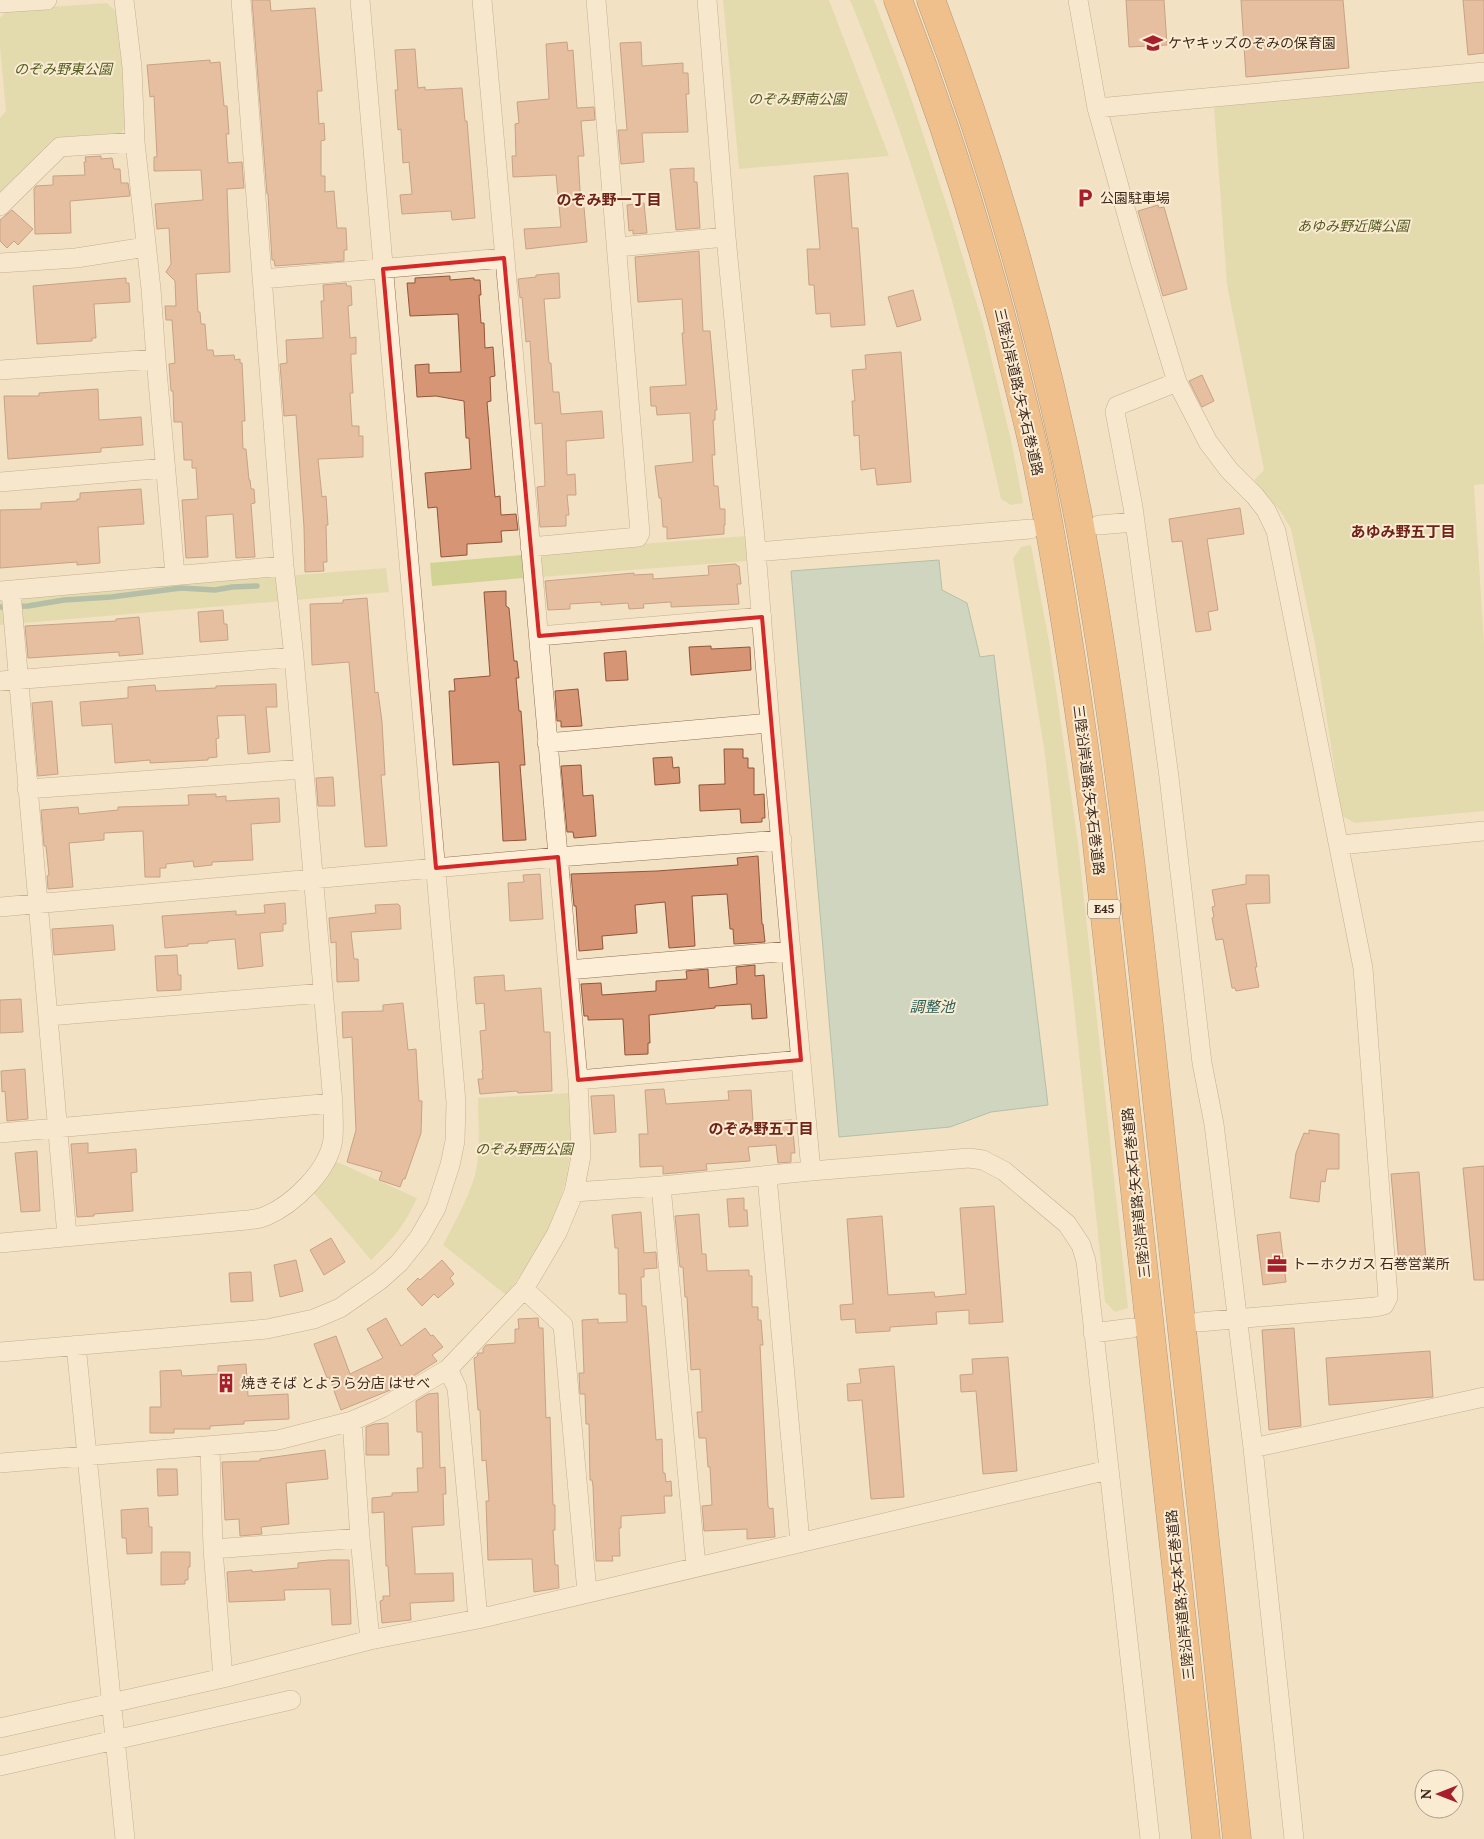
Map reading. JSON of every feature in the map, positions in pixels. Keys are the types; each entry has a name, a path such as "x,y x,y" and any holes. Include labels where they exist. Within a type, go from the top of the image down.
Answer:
{"highway":[{"name":"三陸沿岸道路;矢本石巻道路","path":"898,0 925,69 954,154 996,295 1037,462 1068,639 1096,836 1206,1839"},
{"name":"E45","path":"931,0 983,148 1026,290 1066,457 1091,584 1112,726 1144,978 1238,1839"}],"street":[{"path":"0,3 47,0"},
{"path":"124,0 132,67 135,142 151,289 175,575"},
{"path":"0,1242 265,1217 295,1198 310,1183 325,1162 333,1140 333,1103 294,657 284,566 240,0"},
{"path":"0,1352 267,1329 314,1319 340,1308 380,1280 399,1263 419,1238 436,1208 450,1165 455,1141 456,1102 360,0"},
{"path":"0,1463 278,1440 352,1421 382,1408 448,1369 524,1289 557,1233 574,1192 581,1156 578,1080 482,0"},
{"path":"530,547 638,537 640,533 618,247 596,0"},
{"path":"707,0 726,237 811,1171"},
{"path":"1078,0 1097,108 1140,261 1177,382 1208,442 1229,470 1266,510 1276,531 1363,968 1388,1296 1384,1305 1199,1322"},
{"path":"1097,108 1484,72"},
{"path":"0,206 60,147 135,142"},
{"path":"618,247 726,237"},
{"path":"0,263 76,258 146,247"},
{"path":"262,279 504,258"},
{"path":"0,370 156,359"},
{"path":"1177,382 1117,406 1115,412 1133,507 1170,777 1202,1063 1214,1124 1253,1448 1294,1839"},
{"path":"0,482 166,468"},
{"path":"1099,525 1134,522"},
{"path":"756,552 1030,529"},
{"path":"67,1236 39,903 27,789 9,680 5,591 284,566"},
{"path":"539,636 762,617"},
{"path":"9,680 294,657"},
{"path":"547,743 770,723"},
{"path":"27,789 303,769"},
{"path":"1340,845 1484,832"},
{"path":"0,907 436,868 782,840"},
{"path":"568,970 790,951"},
{"path":"49,1016 323,993"},
{"path":"578,1080 801,1060"},
{"path":"0,1133 333,1103"},
{"path":"574,1192 969,1158 983,1160 1004,1171 1060,1218 1074,1233 1086,1261 1150,1839"},
{"path":"767,1176 800,1542"},
{"path":"661,1186 696,1566"},
{"path":"524,1289 563,1325 586,1592"},
{"path":"1093,1333 1132,1328"},
{"path":"76,1346 125,1839"},
{"path":"448,1369 457,1388 478,1619"},
{"path":"1253,1448 1484,1397"},
{"path":"352,1421 360,1538 370,1640"},
{"path":"210,1446 213,1549 223,1678"},
{"path":"0,1728 223,1678 370,1640 478,1619 1108,1470"},
{"path":"213,1549 360,1538"},
{"path":"0,1766 291,1700"}],"highlighted area":[{"path":"504,258 539,636 762,617 801,1060 578,1080 558,857 436,868 383,269"}],"green space":[{"name":"のぞみ野南公園","path":"723,0 829,0 889,156 739,169"},
{"path":"850,0 874,0 907,86 951,218 983,324 1011,440 1023,503 1011,505 1001,499 971,372 936,246 897,122"},
{"name":"のぞみ野東公園","path":"107,3 120,15 129,124 119,135 52,140 0,194 0,118 6,111 0,47 0,18 7,10"},
{"name":"あゆみ野近隣公園","path":"1484,80 1484,484 1474,485 1484,643 1484,811 1355,823 1342,816 1315,644 1291,529 1281,512 1254,480 1264,470 1227,285 1214,107"},
{"path":"746,536 747,561 542,577 540,560 546,551"},
{"path":"1031,545 1050,647 1078,843 1128,1308 1115,1312 1105,1302 1073,997 1044,748 1013,558 1021,547"},
{"path":"522,555 523,578 432,586 430,563"},
{"path":"386,568 389,592 0,625 0,598"},
{"name":"のぞみ野西公園","path":"569,1093 571,1150 566,1180 555,1216 535,1255 506,1295 443,1245 465,1202 475,1175 479,1147 478,1098"},
{"path":"335,1161 417,1198 397,1232 371,1260 314,1193"}],"water":[{"name":"調整池","path":"939,560 942,590 967,603 980,657 994,655 1048,1105 991,1112 950,1127 839,1137 791,571"}],"building":[{"path":"252,0 270,0 271,11 315,8 322,91 317,91 319,124 324,123 325,140 321,141 321,176 325,176 325,192 334,191 337,228 346,228 347,250 344,250 344,261 275,266 274,260 272,260"},
{"path":"1126,0 1164,0 1167,45 1129,47"},
{"path":"1241,0 1343,0 1349,68 1246,77"},
{"path":"1463,0 1484,0 1484,53 1468,55"},
{"path":"567,42 568,51 573,50 577,108 594,107 595,120 581,121 584,156 578,156 581,207 584,207 587,242 526,249 524,229 561,227 556,175 513,177 512,156 516,156 515,124 519,123 517,102 549,99 546,44"},
{"path":"641,42 642,66 683,63 683,73 688,73 689,94 686,94 688,132 642,133 644,162 621,164 618,130 627,130 620,43"},
{"path":"415,49 418,88 425,87 425,90 462,88 465,121 467,121 475,218 452,220 451,211 402,214 400,195 412,194 409,162 403,163 401,129 398,130 395,50"},
{"path":"210,60 210,63 220,62 224,106 227,106 229,134 226,134 228,163 242,162 244,188 227,189 230,272 196,274 198,312 200,312 201,324 205,324 207,350 213,350 214,356 234,355 235,360 240,359 240,363 242,363 245,421 242,421 243,449 246,449 251,489 254,489 255,503 251,504 255,557 236,558 233,514 206,516 208,557 186,558 182,500 198,499 196,468 192,468 192,460 184,460 182,422 174,422 173,391 171,391 169,364 175,363 172,320 166,320 165,306 176,306 175,281 166,272 171,264 169,228 157,229 155,204 203,200 201,170 154,171 154,157 157,157 154,96 150,97 147,65"},
{"path":"101,156 101,159 112,158 114,169 120,169 121,183 128,183 130,196 70,201 71,233 35,234 34,189 36,186 53,185 53,176 85,175 85,157"},
{"path":"694,168 694,182 697,182 700,228 676,230 670,169"},
{"path":"848,173 852,228 858,228 865,325 831,327 830,313 816,314 814,285 809,285 807,249 820,249 814,176"},
{"path":"644,203 647,233 633,234 633,230 629,231 627,205"},
{"path":"1158,205 1159,208 1164,207 1187,289 1163,296 1138,211"},
{"path":"12,210 33,229 18,245 14,241 7,248 0,241 0,220"},
{"path":"699,251 703,331 710,331 717,410 715,410 715,420 713,420 715,455 712,455 714,486 718,486 720,509 725,509 724,534 667,539 667,527 663,527 661,498 659,498 655,466 693,462 690,413 657,415 656,406 651,406 650,387 686,385 682,333 684,333 682,299 638,302 635,257"},
{"path":"559,273 560,298 544,299 553,392 559,392 561,414 602,411 604,438 566,441 567,475 575,474 576,495 567,495 569,515 566,515 566,526 540,527 537,487 545,486 542,423 535,424 530,341 526,342 522,297 520,298 518,279"},
{"path":"450,276 450,280 474,278 474,280 480,280 481,323 484,323 485,348 493,347 495,376 490,377 491,401 487,402 495,497 500,496 501,515 516,514 518,530 501,531 502,542 467,544 467,555 441,557 437,507 428,508 425,473 471,469 469,438 466,438 464,401 436,396 417,397 415,365 429,364 429,373 461,372 458,314 410,316 407,283 415,283 415,278"},
{"path":"126,278 126,283 129,283 130,302 94,304 96,338 92,338 92,341 37,344 33,286"},
{"path":"346,283 347,286 351,286 352,305 348,306 350,338 356,337 356,354 351,354 353,393 350,393 352,426 359,426 359,436 363,436 363,457 318,459 322,497 326,496 328,525 326,525 327,562 323,562 324,571 305,572 304,527 296,415 284,416 280,364 287,363 286,340 323,338 321,301 324,301 323,285"},
{"path":"913,290 921,320 897,327 888,297"},
{"path":"901,352 911,482 877,485 875,468 861,470 859,435 854,436 852,401 855,401 852,370 866,369 865,355"},
{"path":"1202,375 1214,401 1202,407 1189,381"},
{"path":"98,389 99,420 141,417 143,445 101,448 101,452 8,459 4,396 39,396 39,393"},
{"path":"141,489 144,524 98,527 100,563 77,565 77,562 0,568 0,510 41,509 41,503 77,501 77,499 80,499 80,493"},
{"path":"1240,508 1244,534 1207,539 1218,610 1208,612 1211,630 1196,632 1182,541 1172,542 1169,519"},
{"path":"736,564 739,566 741,584 737,584 739,604 671,607 671,602 643,604 644,608 629,609 628,603 601,605 601,602 570,604 570,609 548,610 545,581 634,573 634,575 653,574 653,579 709,575 708,566"},
{"path":"506,591 506,606 509,608 514,661 517,661 519,678 516,678 519,711 521,711 525,765 520,765 526,840 503,841 499,762 453,765 449,691 455,691 454,679 490,676 484,592"},
{"path":"367,598 375,693 378,692 382,722 385,775 381,775 387,846 365,847 349,662 312,665 310,604 343,603 343,600"},
{"path":"223,610 224,624 227,624 228,640 200,642 198,612"},
{"path":"139,617 143,654 119,656 119,652 28,658 25,626 116,621 116,619"},
{"path":"711,646 711,649 750,647 751,670 691,675 689,647"},
{"path":"626,651 628,680 606,681 604,653"},
{"path":"276,684 277,707 266,707 270,752 248,754 245,715 217,716 219,738 216,739 217,757 208,758 208,760 150,763 150,760 115,763 112,724 82,726 80,702 128,698 128,687 155,685 156,691"},
{"path":"578,689 582,726 561,727 561,721 557,721 555,691"},
{"path":"52,701 58,774 38,776 32,703"},
{"path":"724,749 743,749 743,758 748,758 748,768 754,768 754,795 764,794 765,818 762,818 762,822 741,823 740,809 700,811 699,785 725,784"},
{"path":"672,757 673,768 679,767 680,783 655,785 653,758"},
{"path":"581,765 583,796 593,795 596,836 574,838 573,832 567,832 561,766"},
{"path":"333,777 335,806 318,806 316,778"},
{"path":"216,794 216,797 226,796 226,801 279,798 280,822 251,824 253,860 212,862 212,865 194,867 193,861 166,864 166,868 160,868 160,877 145,877 143,831 104,833 104,840 69,843 73,887 48,889 47,876 49,875 41,810 78,807 79,814 118,810 118,807 189,805 188,795"},
{"path":"758,856 762,924 765,942 734,944 733,929 730,929 727,894 692,896 695,946 669,948 665,902 635,905 637,933 602,936 603,949 579,951 576,906 574,906 571,874 657,871 738,865 737,858"},
{"path":"540,874 543,919 510,921 508,883 524,882 523,875"},
{"path":"1246,875 1269,875 1270,903 1246,904 1259,987 1236,991 1235,988 1232,988 1223,939 1216,940 1212,918 1214,917 1212,907 1215,906 1212,890 1246,884"},
{"path":"285,903 286,924 283,924 283,931 260,933 263,966 238,969 235,939 165,948 162,916 236,911 236,915 265,913 264,905"},
{"path":"398,904 400,906 401,929 351,932 354,959 358,959 359,981 337,982 336,942 331,943 329,918 376,913 375,905"},
{"path":"113,925 115,950 54,955 52,929"},
{"path":"177,955 178,975 181,975 181,990 157,991 155,956"},
{"path":"755,965 755,976 764,975 767,1018 752,1019 751,1004 715,1006 715,1008 649,1015 650,1043 648,1043 648,1054 625,1055 623,1019 588,1020 588,1016 584,1016 581,984 601,983 602,995 656,991 656,981 687,979 686,971 708,969 709,988 737,984 736,967"},
{"path":"504,975 505,991 541,988 544,1032 550,1032 552,1091 480,1094 478,1079 483,1079 483,1070 480,1031 486,1030 484,1003 476,1004 474,977"},
{"path":"21,999 23,1032 0,1033 0,1000"},
{"path":"403,1003 408,1050 416,1049 419,1101 422,1101 421,1133 405,1179 403,1179 400,1187 379,1180 382,1172 347,1162 356,1130 352,1037 343,1038 342,1012 383,1011 383,1005"},
{"path":"25,1069 28,1119 7,1121 5,1091 2,1092 1,1071"},
{"path":"664,1089 666,1104 729,1100 728,1091 751,1090 753,1122 792,1120 795,1153 791,1153 791,1162 778,1163 776,1145 748,1147 750,1161 706,1164 707,1170 663,1174 663,1166 640,1167 639,1134 648,1134 645,1090"},
{"path":"614,1095 616,1132 594,1134 591,1096"},
{"path":"1309,1130 1339,1134 1339,1169 1327,1169 1325,1182 1321,1181 1319,1202 1290,1198 1296,1153 1304,1133 1309,1134"},
{"path":"88,1143 88,1153 136,1149 137,1172 131,1173 133,1211 77,1217 71,1144"},
{"path":"37,1151 40,1211 21,1212 15,1153"},
{"path":"1484,1166 1484,1280 1474,1280 1463,1168"},
{"path":"1419,1172 1426,1260 1399,1262 1391,1174"},
{"path":"744,1198 744,1210 747,1210 748,1226 729,1227 727,1199"},
{"path":"994,1206 1003,1322 969,1324 969,1310 936,1312 937,1324 890,1327 890,1331 856,1333 855,1319 841,1320 840,1305 853,1304 847,1219 882,1216 888,1295 934,1292 935,1297 966,1294 960,1208"},
{"path":"641,1212 644,1253 656,1252 657,1268 644,1269 644,1277 641,1277 642,1306 646,1306 656,1440 662,1439 663,1473 665,1473 666,1482 671,1481 672,1496 664,1496 665,1513 621,1516 621,1528 619,1528 620,1556 612,1556 613,1561 596,1561 593,1486 592,1480 590,1480 589,1424 586,1424 585,1394 580,1394 579,1373 584,1373 582,1320 598,1319 598,1323 627,1322 626,1294 619,1294 618,1248 615,1248 612,1215"},
{"path":"699,1214 702,1254 706,1254 707,1271 749,1270 749,1276 752,1276 752,1307 758,1307 758,1320 761,1320 763,1345 760,1345 768,1506 770,1509 773,1508 775,1537 747,1539 747,1529 704,1531 702,1506 712,1505 710,1467 708,1467 706,1438 699,1438 697,1412 702,1412 700,1369 691,1370 687,1297 685,1297 683,1267 680,1267 675,1216"},
{"path":"1280,1232 1286,1282 1263,1285 1257,1235"},
{"path":"331,1238 345,1262 324,1275 310,1250"},
{"path":"296,1260 303,1291 280,1297 274,1265"},
{"path":"442,1260 454,1274 450,1278 454,1284 438,1298 434,1294 422,1306 407,1289"},
{"path":"251,1272 253,1301 231,1302 229,1273"},
{"path":"386,1318 401,1346 425,1328 443,1347 432,1355 437,1361 393,1389 341,1410 314,1344 336,1336 350,1374 383,1358 367,1329"},
{"path":"538,1318 539,1328 543,1328 546,1418 550,1417 553,1505 555,1505 555,1530 553,1530 555,1565 558,1565 559,1588 534,1592 532,1559 488,1560 486,1501 489,1501 486,1460 482,1461 480,1410 478,1410 474,1358 477,1357 478,1353 483,1353 486,1345 515,1343 515,1329 519,1329 518,1319"},
{"path":"1294,1328 1301,1426 1269,1430 1262,1330"},
{"path":"1430,1351 1433,1397 1329,1405 1326,1358"},
{"path":"1008,1357 1017,1471 983,1474 976,1391 961,1392 960,1375 973,1374 972,1359"},
{"path":"246,1364 248,1396 288,1394 289,1419 244,1421 244,1424 210,1426 210,1429 174,1429 174,1433 150,1433 150,1407 161,1407 160,1371 181,1370 182,1376 218,1374 218,1366"},
{"path":"894,1366 904,1497 871,1499 862,1400 848,1401 847,1384 861,1383 859,1369"},
{"path":"438,1393 440,1468 445,1467 446,1494 443,1494 444,1525 412,1527 415,1574 453,1573 454,1601 410,1603 411,1620 382,1623 380,1601 383,1600 383,1596 390,1596 388,1566 386,1566 384,1512 372,1513 372,1498 392,1496 392,1493 418,1492 417,1468 423,1468 422,1432 417,1432 416,1401 428,1394"},
{"path":"388,1423 389,1455 366,1455 366,1427 374,1424"},
{"path":"325,1450 328,1479 286,1483 289,1524 261,1527 262,1534 240,1536 239,1519 225,1520 222,1462 260,1461 260,1459"},
{"path":"157,1469 177,1469 178,1495 158,1496"},
{"path":"148,1508 149,1527 152,1527 152,1553 127,1554 126,1538 122,1538 121,1510"},
{"path":"161,1552 190,1552 188,1580 185,1580 185,1584 161,1585"},
{"path":"349,1560 351,1624 332,1625 330,1589 284,1590 285,1600 229,1602 227,1572 298,1568 298,1563"}],"waterway":[{"path":"0,607 28,606 64,600 111,597 181,588 215,590 257,586"}],"place":[{"name":"ケヤキッズのぞみの保育園","path":"1153,43"},
{"name":"公園駐車場","path":"1085,198"},
{"name":"トーホクガス 石巻営業所","path":"1277,1264"},
{"name":"焼きそば とようら分店 はせべ","path":"226,1383"}],"district":[{"name":"のぞみ野一丁目","path":"609,200"},
{"name":"あゆみ野五丁目","path":"1403,532"},
{"name":"のぞみ野五丁目","path":"761,1129"}]}
